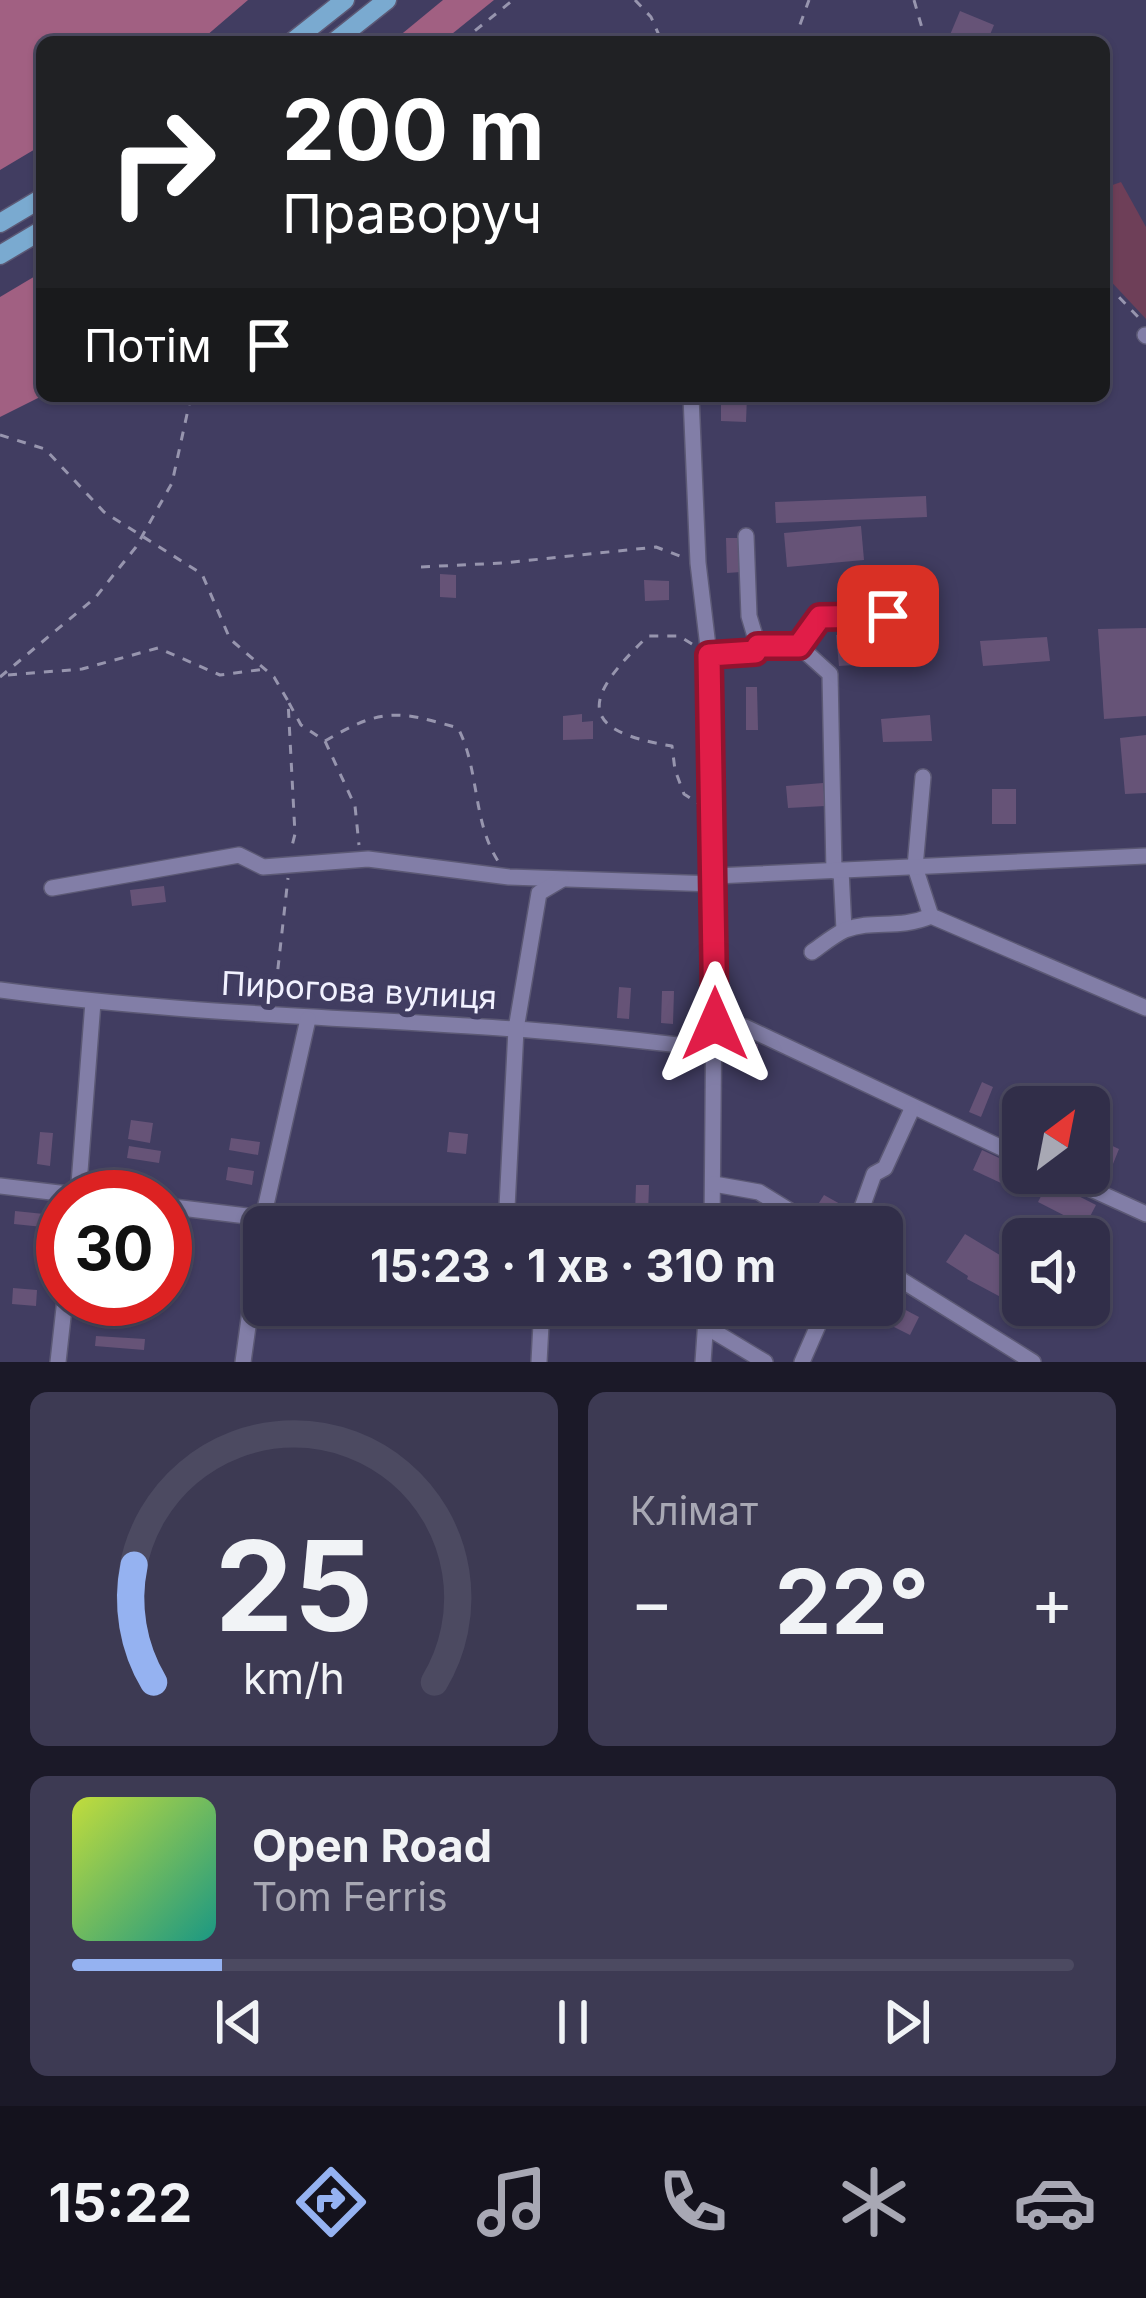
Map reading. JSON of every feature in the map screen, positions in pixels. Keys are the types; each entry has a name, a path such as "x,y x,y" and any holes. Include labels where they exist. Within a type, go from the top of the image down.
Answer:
{"main road":[{"path":"300,36 345,0"},
{"path":"342,36 387,0"},
{"path":"0,223 36,202"},
{"path":"0,255 36,234"}],"street":[{"path":"692,402 698,563 709,655 715,880 713,1206"},
{"path":"709,655 755,652 758,646 748,616 746,536"},
{"path":"799,646 820,617 921,614 921,644"},
{"path":"758,646 799,646 830,674 837,870 844,931"},
{"path":"923,777 916,867 931,916"},
{"path":"52,888 239,855 263,867 368,860 561,880 715,880 1146,856"},
{"path":"507,1206 516,1029 539,893 561,880"},
{"path":"812,952 844,931 907,926 931,916 1146,1008"},
{"name":"Пирогова вулиця","path":"0,989 93,1002 516,1029 716,1049"},
{"path":"84,1170 93,1002"},
{"path":"266,1206 308,1019"},
{"path":"715,1024 745,1027 1002,1149"},
{"path":"863,1206 874,1174 885,1168 912,1108"},
{"path":"714,1184 759,1192 782,1206"},
{"path":"0,1186 36,1190"},
{"path":"1102,1194 1146,1214"},
{"path":"192,1209 243,1216"},
{"path":"903,1281 1033,1362"},
{"path":"58,1362 62,1326"},
{"path":"243,1362 248,1326"},
{"path":"539,1362 541,1326"},
{"path":"703,1362 705,1326 765,1362"},
{"path":"802,1362 818,1326"}],"path":[{"path":"469,36 514,0"},
{"path":"634,0 651,17 659,36"},
{"path":"798,36 809,0"},
{"path":"914,0 924,36"},
{"path":"1110,289 1146,325"},
{"path":"3,676 95,598 142,537 172,483 190,402"},
{"path":"0,435 45,449 104,512 202,574 230,639 265,669 301,725 325,741 355,806 359,845 368,860"},
{"path":"421,567 656,547 698,563"},
{"path":"709,655 679,636 648,636 611,671 597,700 601,718 612,728 673,746 684,794 712,811"},
{"path":"3,676 82,669 158,648 220,675 265,669"},
{"path":"288,701 295,834 275,994 308,1019"},
{"path":"325,741 365,717 410,714 458,728 470,751 489,849 509,877"}],"shaded area":[{"path":"0,0 248,0 206,36 36,36 36,149 0,170"},
{"path":"443,0 494,0 449,36 399,36"},
{"path":"1121,182 1146,227 1146,319 1110,280 1110,186"},
{"path":"36,276 36,399 0,417 0,297"}],"building":[{"path":"960,11 994,25 989,36 950,36"},
{"path":"721,402 747,402 746,422 721,421"},
{"path":"926,496 927,517 776,523 775,502"},
{"path":"861,526 864,560 787,567 784,533"},
{"path":"726,538 739,538 741,572 727,573"},
{"path":"440,574 456,575 456,598 440,597"},
{"path":"644,580 669,581 669,600 645,601"},
{"path":"1146,628 1146,716 1104,719 1098,629"},
{"path":"915,630 917,661 839,666 836,635"},
{"path":"1047,637 1050,661 983,666 980,641"},
{"path":"746,687 757,687 758,730 746,730"},
{"path":"582,714 582,722 593,721 593,739 563,740 563,716"},
{"path":"930,715 932,741 883,742 881,719"},
{"path":"1146,735 1146,793 1125,794 1120,738"},
{"path":"823,783 825,806 788,808 786,786"},
{"path":"992,789 1016,789 1016,824 992,824"},
{"path":"164,886 166,902 132,906 130,890"},
{"path":"619,987 631,988 629,1019 617,1018"},
{"path":"662,991 674,991 673,1024 661,1023"},
{"path":"736,1043 758,1044 758,1061 735,1060"},
{"path":"982,1082 993,1087 981,1117 969,1112"},
{"path":"131,1120 153,1123 150,1143 128,1139"},
{"path":"40,1132 53,1133 50,1166 37,1164"},
{"path":"449,1132 468,1134 466,1154 447,1152"},
{"path":"231,1138 260,1142 258,1155 229,1150"},
{"path":"1110,1145 1119,1149 1110,1172"},
{"path":"129,1146 161,1151 159,1163 127,1158"},
{"path":"982,1150 1002,1159 1002,1183 973,1170"},
{"path":"228,1167 254,1171 252,1185 226,1180"},
{"path":"636,1185 649,1185 648,1206 635,1206"},
{"path":"1042,1194 1074,1194 1096,1205 1089,1218 1069,1218 1038,1202"},
{"path":"824,1195 844,1206 817,1206"},
{"path":"15,1211 36,1213 36,1226 14,1224"},
{"path":"965,1234 1002,1256 1002,1298 967,1279 946,1262"},
{"path":"13,1288 36,1290 36,1306 12,1304"},
{"path":"903,1309 919,1317 910,1335 892,1326 903,1326"},
{"path":"96,1336 145,1339 144,1350 95,1346"}],"route":[{"path":"715,1024 709,655 755,652 758,646 799,646 820,617 888,616"}]}
